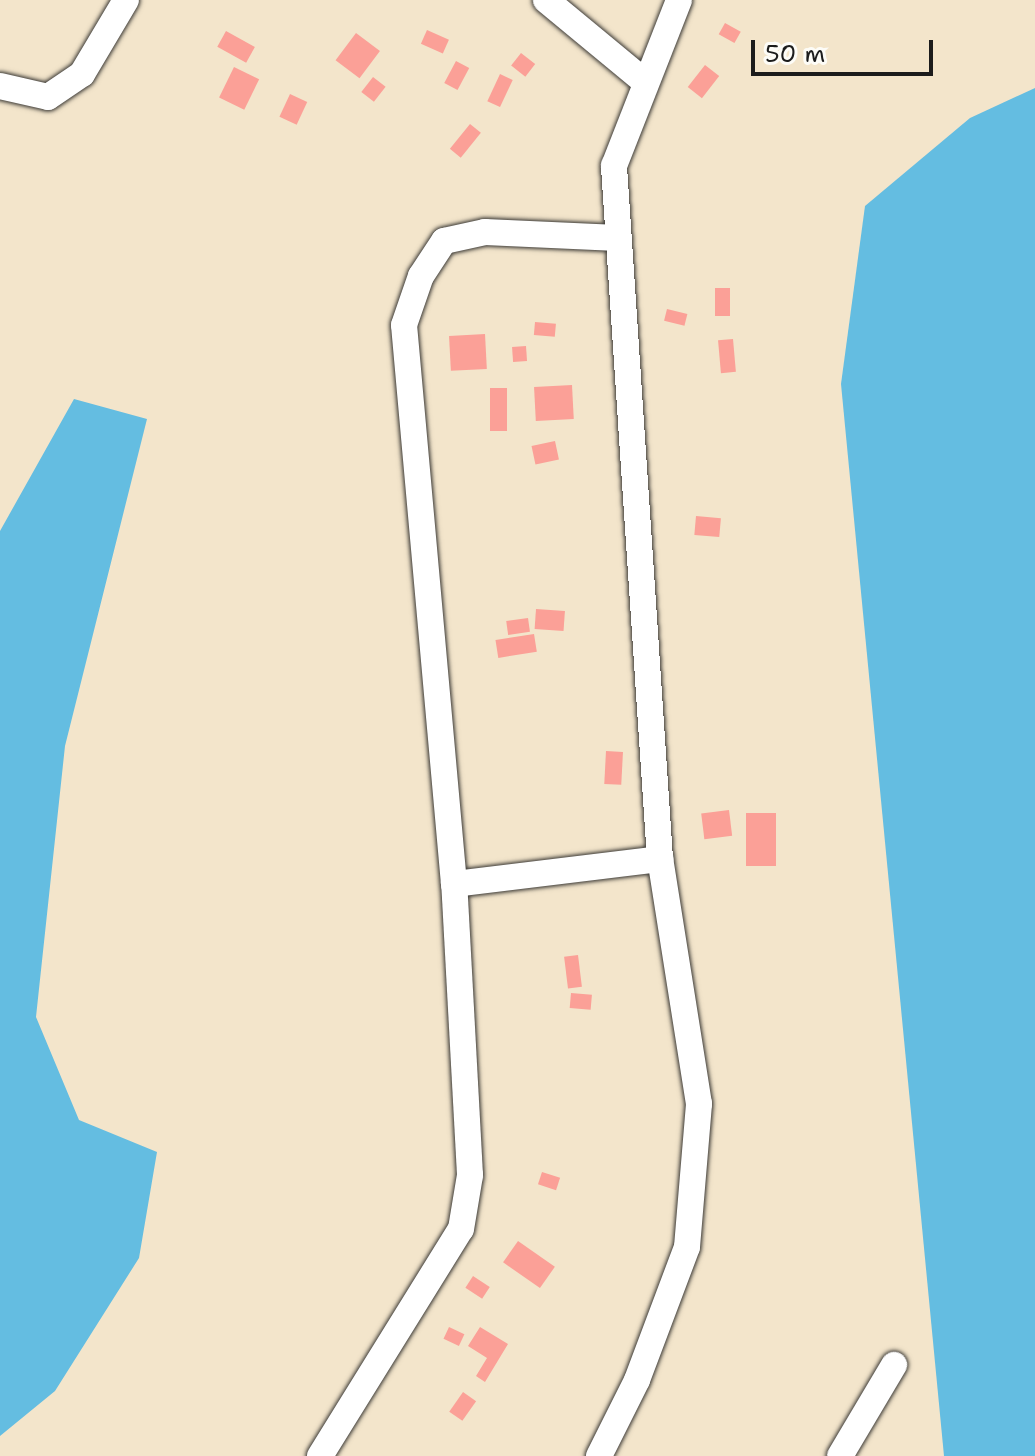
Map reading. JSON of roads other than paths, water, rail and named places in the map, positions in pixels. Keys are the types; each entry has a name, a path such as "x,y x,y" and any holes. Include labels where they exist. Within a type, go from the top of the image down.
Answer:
{"street":[{"path":"0,86 48,97 82,74 126,0"},
{"path":"546,0 644,81"},
{"path":"599,1456 637,1380 687,1247 699,1104 660,859 614,166 644,81 679,0"},
{"path":"320,1456 461,1229 470,1175 454,884 404,325 421,276 444,241 485,232 618,238"},
{"path":"454,884 660,859"},
{"path":"840,1456 894,1365"}],"water":[{"path":"1035,88 1035,1456 944,1456 841,384 865,206 970,118"},
{"path":"74,399 147,419 65,746 36,1017 79,1120 157,1152 139,1258 55,1391 0,1436 0,531"}]}
